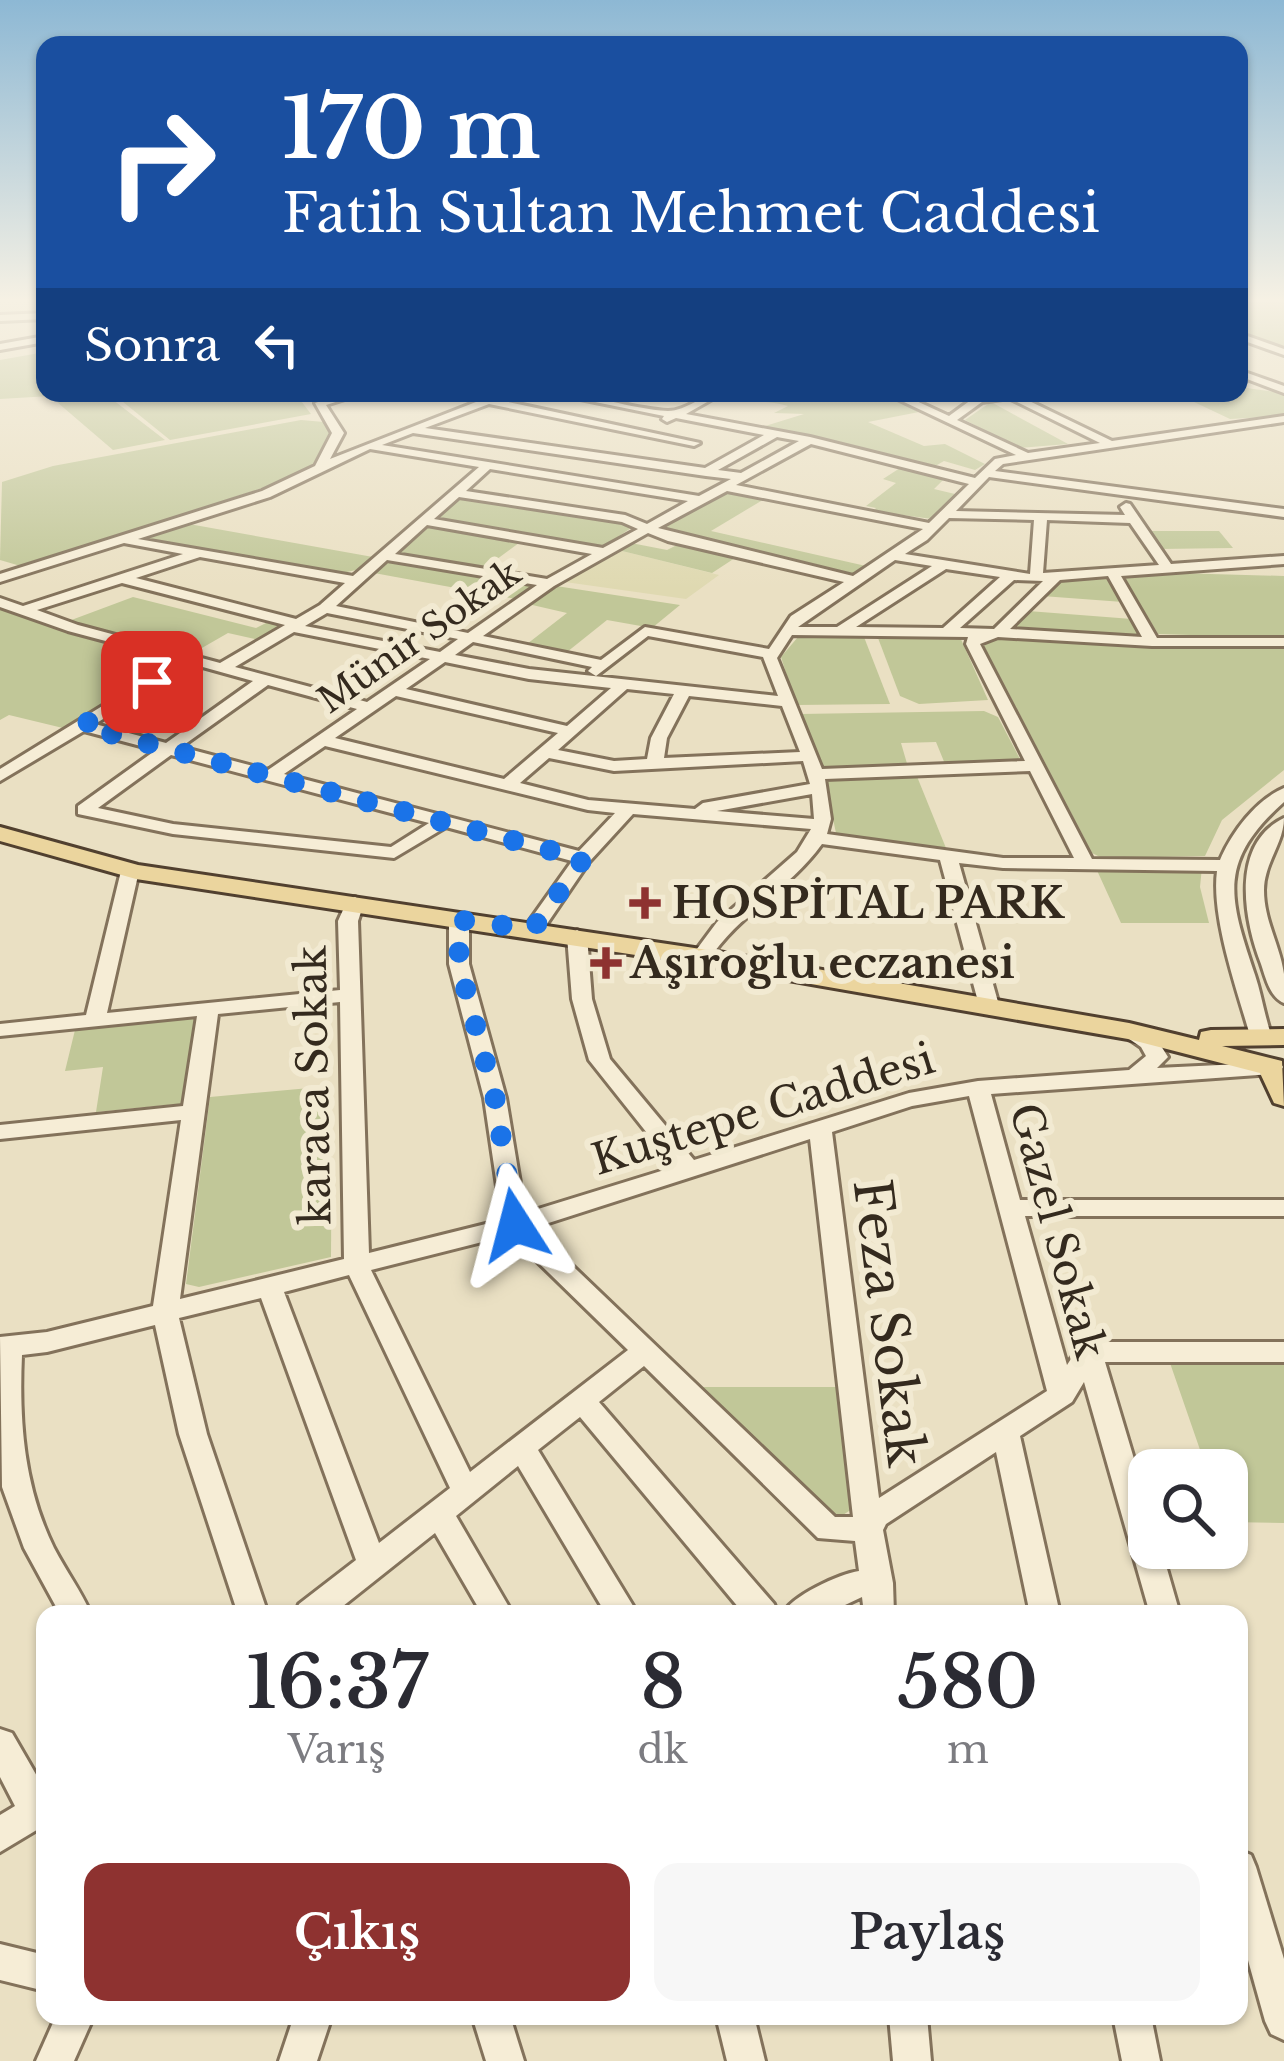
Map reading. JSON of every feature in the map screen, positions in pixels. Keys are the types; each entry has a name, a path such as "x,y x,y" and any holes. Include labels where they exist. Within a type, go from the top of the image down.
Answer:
{"main road":[{"path":"0,834 130,871 578,936 1272,1057"},
{"path":"1129,1031 1228,1040 1272,1057"}],"street":[{"path":"317,472 338,433 320,403 324,402"},
{"path":"0,578 317,472 479,402"},
{"path":"516,402 694,443"},
{"path":"602,402 980,477 1030,478 1284,513"},
{"path":"640,433 673,416 688,402"},
{"path":"913,402 1020,455"},
{"path":"953,418 975,402"},
{"path":"1025,402 1108,442"},
{"path":"544,448 622,406"},
{"path":"771,654 786,631 933,527 980,477 1020,455 1284,419"},
{"path":"654,464 727,426"},
{"path":"409,429 744,477"},
{"path":"571,433 676,452"},
{"path":"706,472 775,434"},
{"name":"Münir Sokak","path":"272,775 549,583 810,440"},
{"path":"368,446 702,500"},
{"path":"1020,455 1011,463 1014,472 1030,478"},
{"path":"220,669 325,608 488,465"},
{"path":"727,487 933,527"},
{"path":"1118,490 1132,519 1166,566"},
{"path":"456,493 625,519 650,530 853,580"},
{"path":"945,514 1132,519"},
{"path":"1036,578 1041,517"},
{"path":"423,521 604,552"},
{"path":"122,540 356,580"},
{"path":"24,610 201,554"},
{"path":"384,556 549,583"},
{"path":"892,556 1036,578 1284,560"},
{"path":"838,633 943,565"},
{"path":"1112,572 1151,642"},
{"path":"946,633 1010,575"},
{"path":"1055,577 998,633 974,639 973,644 1084,862"},
{"path":"123,579 292,625 442,657 620,688 787,702"},
{"path":"0,602 188,661 369,707"},
{"path":"325,608 601,664"},
{"path":"586,682 601,664 645,631 771,654"},
{"path":"786,631 1284,642"},
{"path":"701,957 713,934 795,864 819,831 813,773 771,654"},
{"path":"0,776 188,661"},
{"path":"264,680 84,810 196,832 394,853 441,823"},
{"path":"508,785 620,688"},
{"path":"392,691 568,731"},
{"path":"655,764 658,738 682,694"},
{"path":"82,726 583,859"},
{"path":"322,740 626,811 819,831 949,859 1225,866"},
{"path":"545,752 603,765 813,773 1033,766"},
{"path":"667,814 813,773"},
{"path":"1272,1057 1224,907 1225,866 1240,833 1284,793"},
{"path":"533,929 583,859 626,811"},
{"path":"1280,834 1256,866 1253,907 1284,998"},
{"path":"949,859 990,1009"},
{"path":"95,1021 130,871"},
{"name":"karaca Sokak","path":"355,904 348,921 348,995 357,1265"},
{"path":"459,920 459,964 495,1098 515,1225 828,1529 869,1528 876,1515 1062,1395 1089,1352"},
{"path":"578,936 582,999 600,1060 689,1170"},
{"path":"0,1030 348,995"},
{"path":"208,1010 165,1313 193,1435 251,1605"},
{"path":"1129,1031 1149,1042 1157,1057 1134,1078"},
{"name":"Kuştepe Caddesi","path":"4,1347 165,1313 515,1225 909,1100 978,1088 1258,1072 1272,1057"},
{"name":"Gazel Sokak","path":"978,1088 1062,1395"},
{"path":"0,1132 194,1112"},
{"name":"Feza Sokak","path":"820,1128 879,1599"},
{"path":"1011,1208 1284,1208"},
{"path":"357,1265 466,1492"},
{"path":"270,1287 373,1566"},
{"path":"4,1347 4,1458 27,1526 71,1605"},
{"path":"323,1605 645,1351"},
{"path":"1089,1352 1284,1352"},
{"path":"1089,1352 1163,1605"},
{"path":"583,1402 755,1605"},
{"path":"1005,1430 1043,1605"},
{"path":"522,1448 618,1605"},
{"path":"439,1513 494,1605"},
{"path":"814,1605 851,1585 879,1599"},
{"path":"0,1744 36,1802"},
{"path":"0,1834 36,1812"},
{"path":"1248,1898 1284,2021"},
{"path":"0,1962 36,1971"},
{"path":"55,2061 71,2025"},
{"path":"298,2061 310,2025"},
{"path":"494,2025 505,2061"},
{"path":"737,2025 746,2061"},
{"path":"909,2025 912,2061"},
{"path":"1134,2025 1142,2061"}],"shaded area":[{"path":"618,550 719,575 686,599 565,582"}],"green space":[{"path":"1284,397 1284,416 1230,419 1194,402"},
{"path":"57,402 116,402 165,440 113,450"},
{"path":"123,402 302,402 311,414 170,440"},
{"path":"744,402 899,402 919,412 868,422 924,446 945,444 985,464 975,470 944,461 930,469 759,428 804,414 774,413 788,406"},
{"path":"991,402 1068,444 1019,448 965,420"},
{"path":"301,420 324,422 330,433 311,468 286,480 24,567 0,560 2,482 53,466"},
{"path":"900,468 945,478 934,489 955,494 932,519 866,506 896,483 883,479"},
{"path":"731,491 766,498 711,531 866,566 851,576 660,529"},
{"path":"460,497 616,519 634,526 603,547 432,520"},
{"path":"189,524 373,557 356,570 338,574 139,540"},
{"path":"427,525 523,540 485,568 392,554"},
{"path":"1145,531 1219,531 1233,548 1159,549"},
{"path":"631,543 667,550 681,543 738,556 712,573 618,550"},
{"path":"392,559 539,585 516,599 374,573"},
{"path":"1123,576 1284,576 1284,638 1158,634"},
{"path":"1109,577 1123,602 1042,596 1058,581"},
{"path":"556,586 680,605 652,628 607,620 567,652 527,644 567,613 528,604"},
{"path":"133,597 256,628 270,621 287,625 259,640 228,633 188,656 66,622"},
{"path":"0,606 176,662 67,729 9,715 0,720"},
{"path":"1028,611 1132,619 1142,637 1011,628"},
{"path":"798,637 864,637 890,704 796,705 781,657"},
{"path":"960,637 988,700 919,704 900,696 878,638"},
{"path":"1005,637 1284,646 1284,770 1222,820 1205,856 1102,858 1092,853 983,644"},
{"path":"984,711 998,717 1021,761 945,764 936,742 901,743 908,767 821,770 800,714"},
{"path":"916,774 948,853 836,833 824,777"},
{"path":"1095,866 1202,867 1200,887 1209,923 1121,923"},
{"path":"199,1017 188,1103 96,1112 103,1067 65,1071 75,1030"},
{"path":"332,1086 331,1257 199,1287 186,1284 210,1097"},
{"path":"1284,1362 1284,1523 1248,1522 1248,1449 1200,1449 1170,1363"},
{"path":"696,1387 845,1387 858,1505 843,1515 819,1511"}],"place":[{"name":"HOSPİTAL PARK","path":"645,903"},
{"name":"Aşıroğlu eczanesi","path":"606,963"}],"route":[{"path":"152,682 82,726 583,859 533,929 459,920 459,964 495,1098 515,1225"}]}
